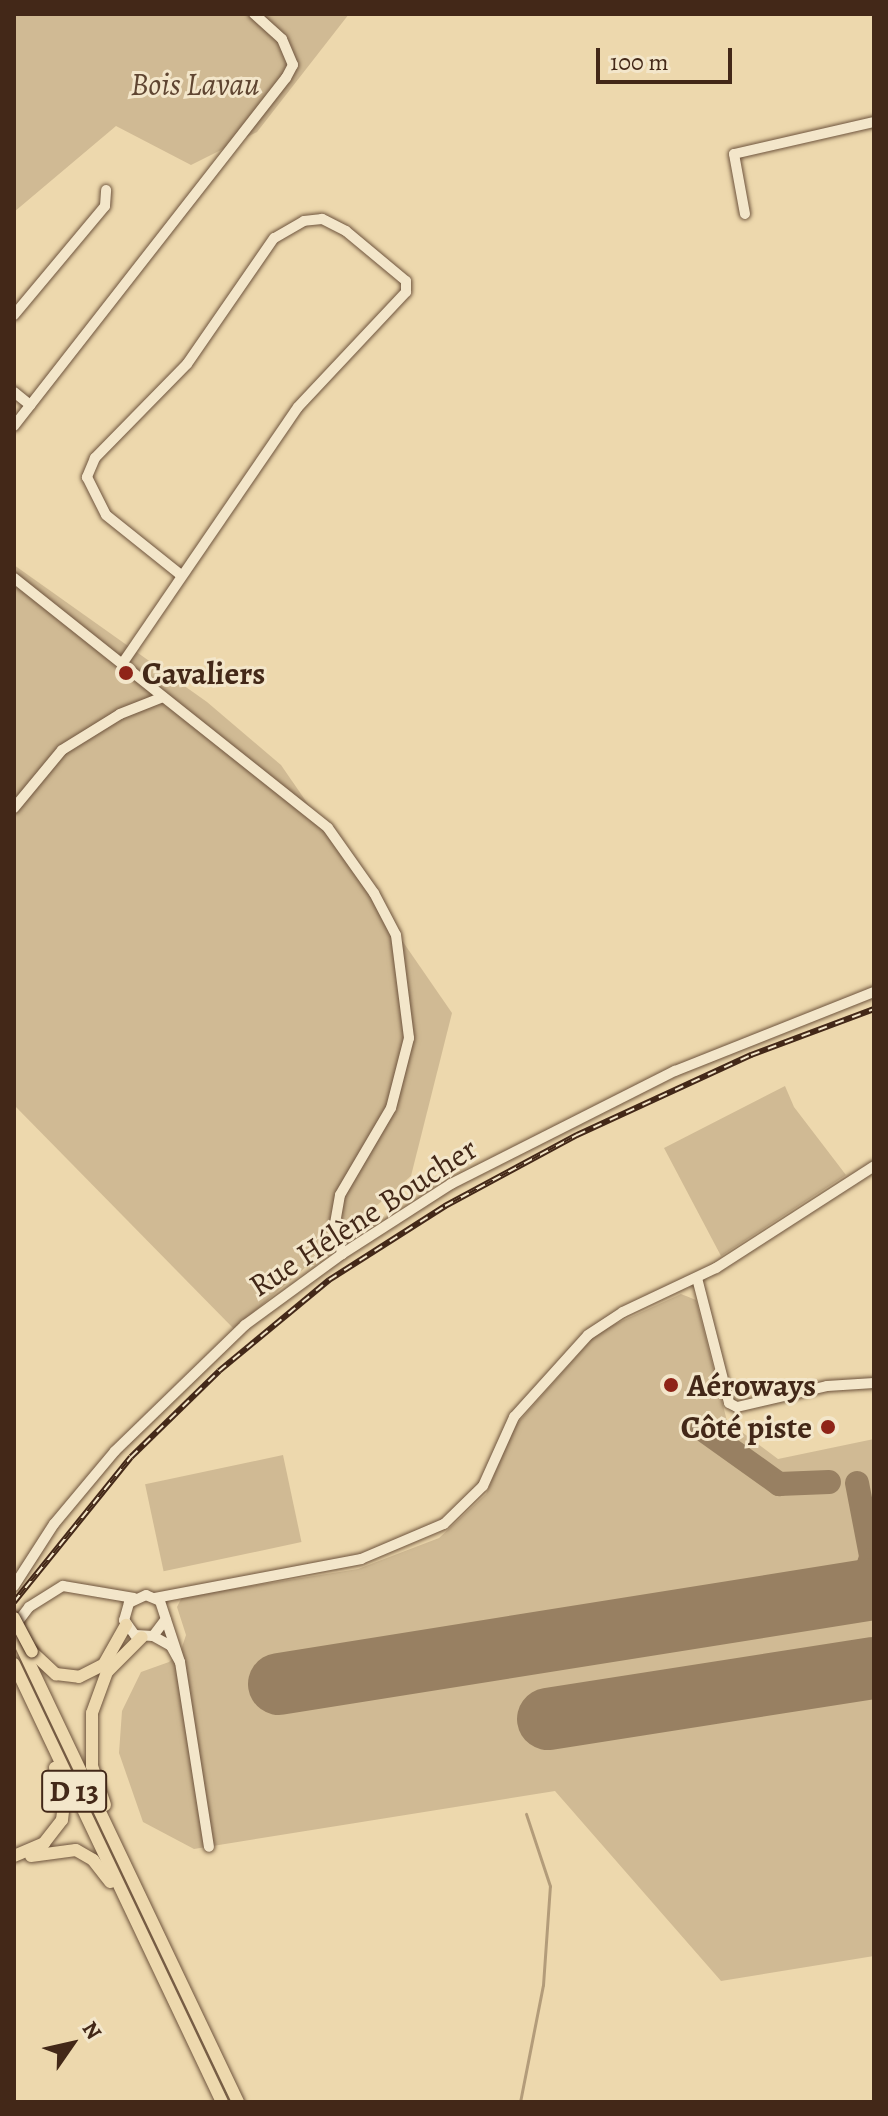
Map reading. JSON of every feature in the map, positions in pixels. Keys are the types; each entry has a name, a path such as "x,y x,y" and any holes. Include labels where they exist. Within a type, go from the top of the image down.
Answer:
{"main road":[{"path":"14,1618 29,1654 56,1674 79,1677 104,1664 126,1625"},
{"name":"D 13","path":"14,1629 29,1654 238,2102"},
{"path":"114,1839 92,1766 92,1713 107,1672 147,1636"},
{"name":"D 13","path":"14,1664 222,2102"},
{"path":"25,1688 65,1797 56,1831 44,1843 14,1856 64,1848 85,1854 134,1917"}],"street":[{"path":"14,426 293,65 282,39 254,14"},
{"path":"745,214 734,154 874,122"},
{"path":"14,315 105,206 106,190"},
{"path":"122,664 298,407 406,292 406,281 346,231 322,219 304,221 274,238 187,364 91,468 87,477 106,515 181,575"},
{"path":"14,392 30,405"},
{"path":"14,578 328,828 374,893 396,935 409,1038 391,1108 340,1195 335,1223 342,1254"},
{"path":"14,808 62,750 120,714 163,697"},
{"name":"Rue Hélène Boucher","path":"14,1586 54,1524 115,1451 245,1325 342,1254 451,1184 675,1071 874,992"},
{"path":"14,1629 29,1607 56,1589 103,1590 134,1598 155,1598 361,1559 444,1524 474,1499 514,1417 588,1335 623,1312 697,1278 874,1166"},
{"path":"697,1278 729,1403 737,1407 827,1386 874,1383"},
{"path":"103,1590 125,1609"},
{"path":"147,1636 166,1615 178,1592"},
{"path":"134,1598 125,1609 126,1625 171,1646 180,1662"},
{"path":"155,1598 166,1615 180,1662 209,1847"}],"green space":[{"name":"Bois Lavau","path":"14,14 349,14 257,132 191,165 116,126 14,212"},
{"path":"14,565 207,702 281,765 452,1013 411,1176 234,1329 14,1105"},
{"path":"785,1086 794,1107 846,1175 721,1256 664,1148"},
{"path":"681,1294 696,1300 727,1421 778,1459 874,1439 874,1956 721,1981 555,1791 194,1849 143,1822 119,1753 122,1711 141,1672 169,1662 181,1650 186,1635 177,1607 182,1597 358,1569 439,1538 486,1494 515,1426 598,1332"},
{"path":"283,1455 302,1542 164,1571 145,1484"}],"waterway":[{"path":"520,2102 543,1985 550,1886 526,1814"}],"taxiway":[{"path":"702,1429 779,1484 829,1482"},
{"path":"857,1483 874,1571"},
{"path":"843,1594 863,1582 870,1560"}],"runway":[{"path":"279,1684 874,1589"},
{"path":"548,1719 874,1668"}],"railway":[{"path":"14,1602 131,1457 219,1371 329,1280 445,1206 577,1135 751,1055 874,1009"}],"place":[{"name":"Cavaliers","path":"126,673"},
{"name":"Aéroways","path":"671,1385"},
{"name":"Côté piste","path":"828,1427"}]}
